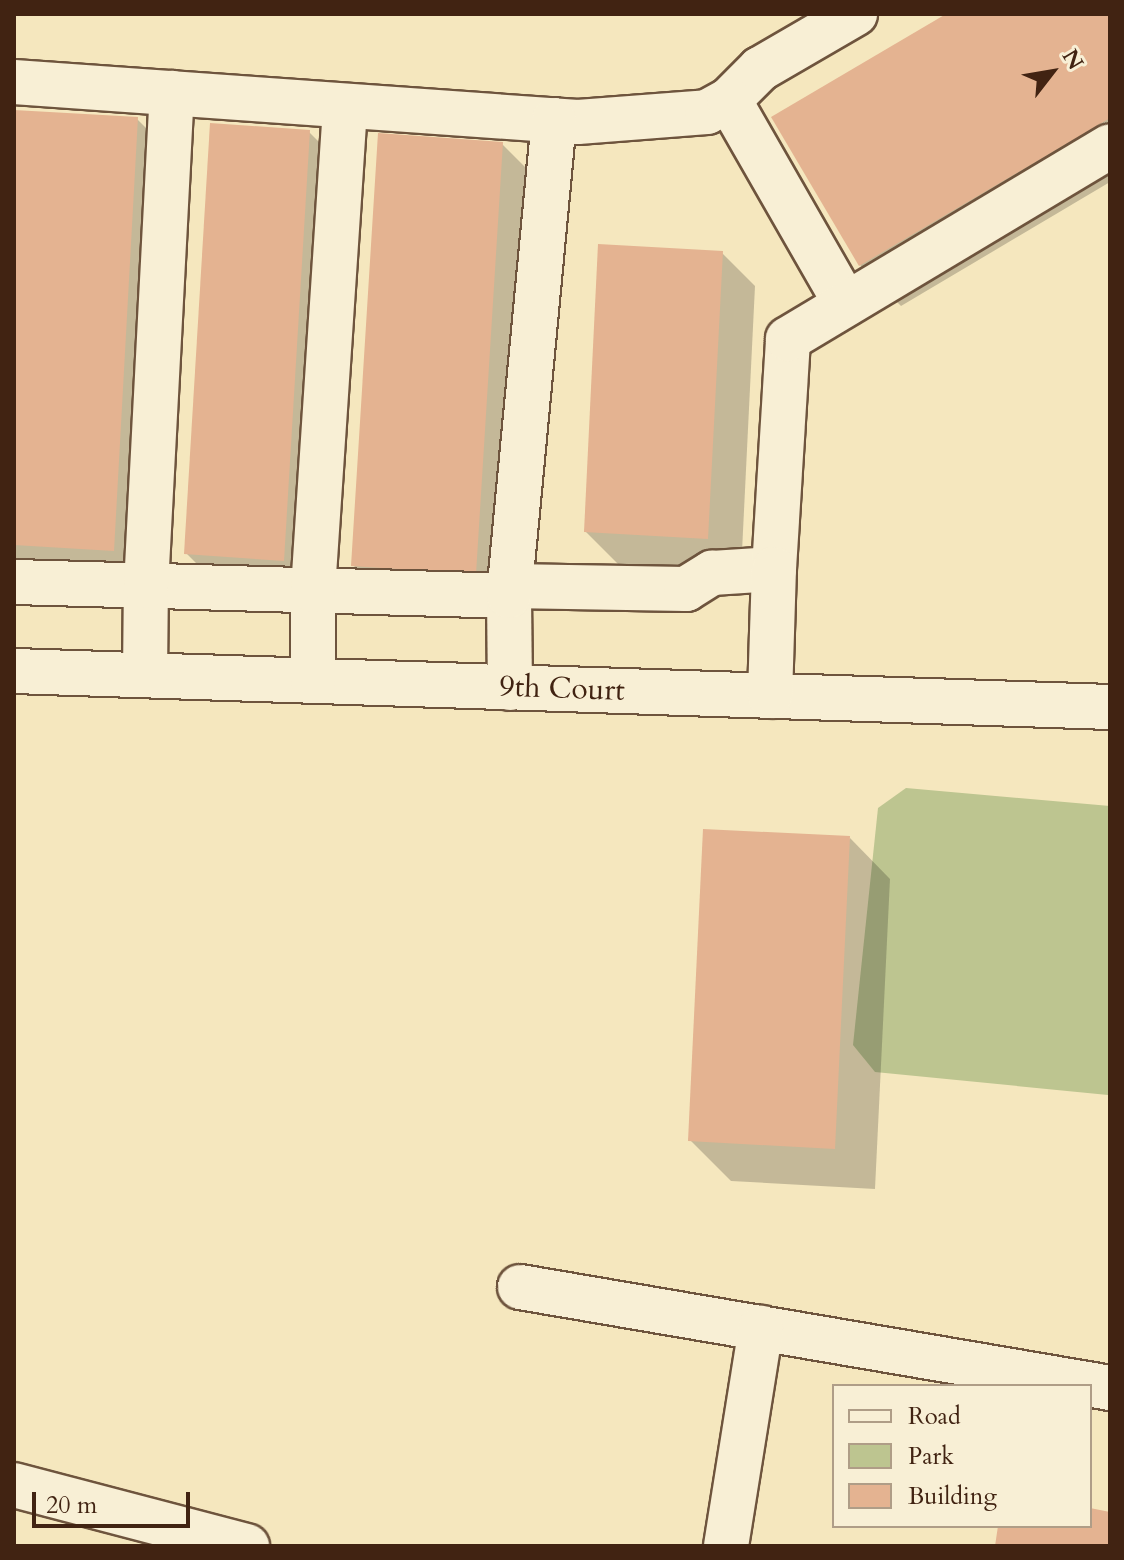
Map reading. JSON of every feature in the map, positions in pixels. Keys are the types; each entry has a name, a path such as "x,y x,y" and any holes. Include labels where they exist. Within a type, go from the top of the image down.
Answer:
{"street":[{"path":"14,82 578,122 707,112 729,100 760,69 855,14"},
{"path":"145,675 146,586 172,93"},
{"path":"729,100 846,304"},
{"path":"313,681 313,590 345,106"},
{"path":"510,688 509,591 554,120"},
{"path":"770,696 774,569 788,339 1110,146"},
{"path":"14,582 313,590 686,589 712,573 774,569"},
{"name":"9th Court","path":"14,671 1110,707"},
{"path":"520,1287 1087,1384"},
{"path":"726,1546 761,1328"},
{"path":"14,1485 247,1546"}],"green space":[{"path":"906,788 1110,806 1108,1095 875,1072 853,1045 878,808"}],"building":[{"path":"946,14 1110,14 1110,118 859,266 771,117"},
{"path":"14,110 138,117 114,551 14,545"},
{"path":"210,123 310,130 284,561 184,554"},
{"path":"378,133 503,142 476,574 351,566"},
{"path":"598,244 723,251 708,539 584,532"},
{"path":"703,829 850,836 835,1149 688,1141"},
{"path":"1092,1508 1110,1512 1110,1546 995,1546 998,1528 1092,1528"}]}
